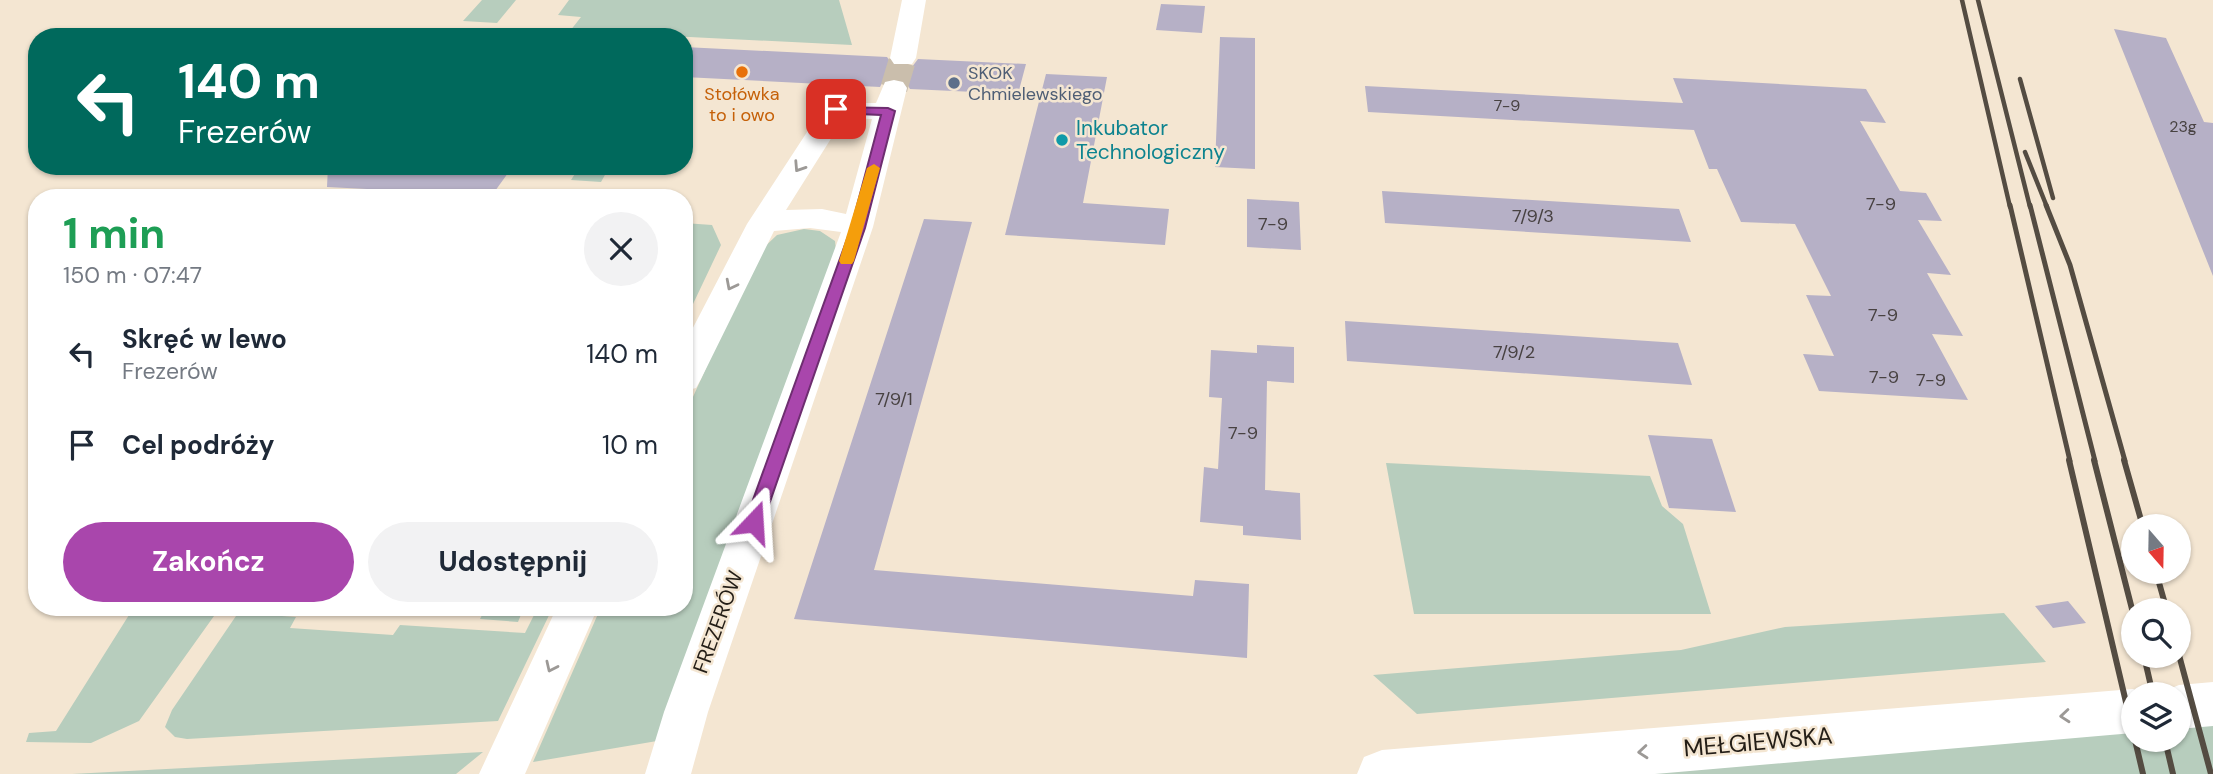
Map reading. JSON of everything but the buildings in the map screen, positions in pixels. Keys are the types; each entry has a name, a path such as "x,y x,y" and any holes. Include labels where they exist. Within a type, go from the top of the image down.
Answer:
{"main road":[{"path":"2191,706 2213,704"},
{"name":"MEŁGIEWSKA","path":"1382,774 2121,711"}],"street":[{"path":"903,58 914,0"},
{"name":"FREZERÓW","path":"668,774 686,712 858,228 891,100 836,109 762,224 693,361"},
{"path":"762,224 788,219 816,219 841,221 858,228"},
{"path":"502,774 574,616"}],"green space":[{"path":"482,0 516,0 497,23 463,21"},
{"path":"569,0 839,0 852,45 693,37 693,28 572,28 581,17 558,15"},
{"path":"574,175 605,175 601,182 571,180"},
{"path":"693,224 712,225 721,245 693,304"},
{"path":"804,229 820,231 835,241 836,250 657,741 533,762 597,616 693,616 693,397 757,254 777,235"},
{"path":"1386,463 1650,476 1662,506 1683,524 1711,614 1414,614"},
{"path":"2004,613 2046,662 1417,714 1373,675 1681,650 1785,627"},
{"path":"128,616 214,616 139,721 91,743 26,742 29,733 56,731"},
{"path":"236,616 296,617 290,628 393,635 400,625 525,633 534,616 549,616 498,721 187,739 175,737 165,727 172,710"},
{"path":"482,616 520,616 518,622 480,619"},
{"path":"2213,725 2213,774 1635,774 2121,733 2121,752 2191,752 2191,727"},
{"path":"483,752 456,774 72,774"}],"tunnel":[{"path":"894,88 903,58"}],"railway":[{"path":"1962,0 2010,207"},
{"path":"1978,0 2030,207"},
{"path":"2020,79 2053,198"},
{"path":"2025,152 2047,207"},
{"path":"2010,205 2070,461"},
{"path":"2030,205 2095,461"},
{"path":"2046,205 2070,265 2125,461"},
{"path":"2069,460 2121,682"},
{"path":"2094,460 2129,598"},
{"path":"2124,460 2139,514"},
{"path":"2159,584 2163,598"},
{"path":"2147,668 2150,682"},
{"path":"2182,668 2211,774"},
{"path":"2138,752 2143,774"},
{"path":"2168,752 2173,774"}],"slow traffic":[{"path":"847,261 874,168"}],"place":[{"name":"Stołówka to i owo","path":"742,72"},
{"name":"SKOK Chmielewskiego","path":"954,83"},
{"name":"Inkubator Technologiczny","path":"1062,140"}],"route":[{"path":"754,522 858,228 888,111 836,109"}]}
